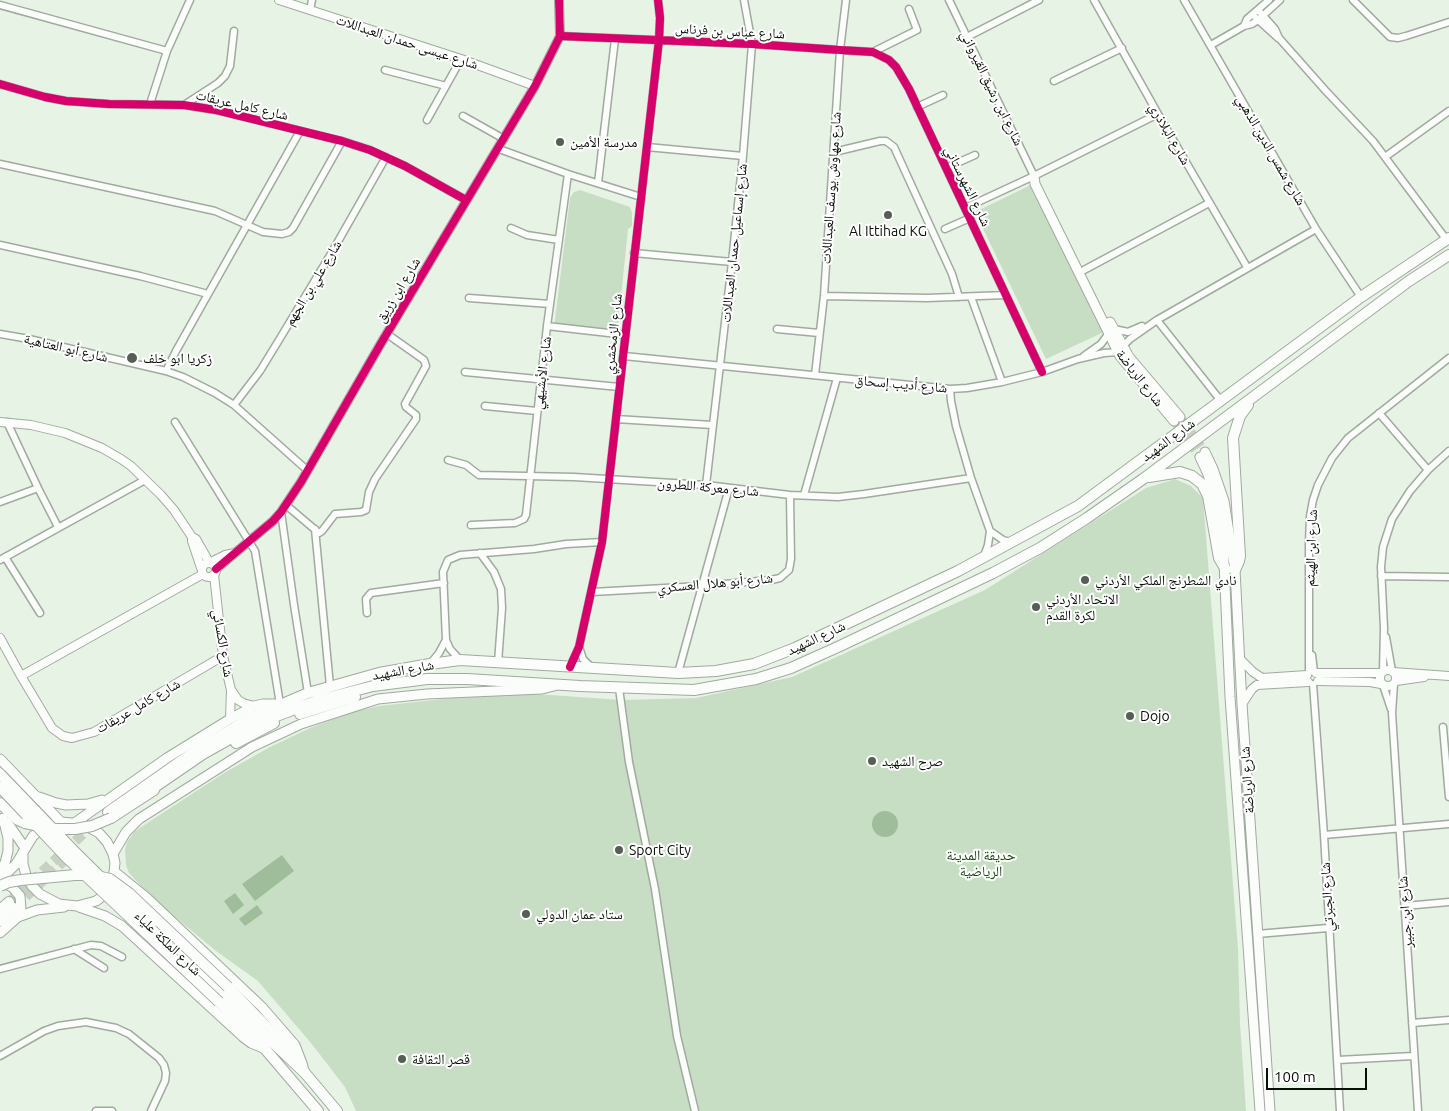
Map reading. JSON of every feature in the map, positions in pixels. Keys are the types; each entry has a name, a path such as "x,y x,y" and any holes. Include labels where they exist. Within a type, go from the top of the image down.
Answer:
{"main road":[{"name":"شارع ابن رشيق القيرواني","path":"1034,176 1040,183 1084,270 1111,331"},
{"name":"شارع ابن رشيق القيرواني","path":"1034,176 1035,184 1111,331"},
{"name":"شارع الشهيد","path":"1448,238 1362,297 1078,506 984,557 795,648 754,664 716,671 678,674 460,660 379,673 308,693 252,717 198,749 110,814 203,754 258,723 328,698 373,686 432,679 467,679 619,688 694,690 756,679 791,668 1017,561 1087,518 1143,479 1409,281 1449,255"},
{"name":"شارع الرياضة","path":"1111,331 1120,349 1177,419"},
{"path":"1143,479 1180,472 1192,476 1202,484 1208,496 1219,558 1230,570 1239,562 1240,556 1233,438 1240,416 1253,398"},
{"name":"شارع الرياضة","path":"1202,455 1213,469 1224,501 1239,658 1270,1111"},
{"name":"شارع الرياضة","path":"1230,570 1230,696 1260,1111"},
{"path":"0,803 18,820 35,826 65,829 92,826 111,818 192,767 270,725 401,683"},
{"path":"113,854 120,839 139,819 272,737 308,722 378,700 427,694 542,689 559,684"},
{"path":"76,822 109,797 230,719 254,706 280,704"},
{"path":"0,759 61,822"},
{"path":"1236,768 1246,768"},
{"name":"شارع الملكة علياء","path":"0,774 73,850 223,995 266,1050 318,1111"},
{"name":"شارع الملكة علياء","path":"0,787 66,857 223,995"},
{"path":"35,795 45,800 66,805 88,804 109,797"},
{"path":"1,816 24,850 26,875 32,886 40,894 59,904 73,906 105,916 122,926 243,1037 266,1050"},
{"path":"0,871 5,863 8,851 8,838 1,816"},
{"path":"0,883 34,836 45,826 61,822 76,822 99,833 107,842 113,854 118,875 147,898 262,1007 295,1045 300,1054 305,1073"},
{"path":"0,910 37,910 86,905 103,896 118,875 120,839"},
{"path":"0,883 75,875 92,875 110,880 129,893 223,995 293,1054 305,1073 337,1111"},
{"path":"0,883 12,887 20,896 21,905 0,921"},
{"path":"122,926 128,909 136,902 147,898"},
{"path":"0,933 14,909"}],"street":[{"path":"150,104 167,51 190,0"},
{"name":"شارع عيسى حمدان العبداللات","path":"279,0 462,59 535,86"},
{"path":"310,10 312,0"},
{"name":"شارع ابن زريق","path":"209,570 251,541 284,508 535,86 560,36 559,0"},
{"name":"شارع الزمخشري","path":"570,667 579,647 602,542 659,40 660,18 658,0"},
{"name":"شارع إسماعيل حمدان العبداللات","path":"706,485 732,262 752,44 744,0"},
{"name":"شارع مهاوش يوسف العبداللات","path":"815,376 824,296 840,50 846,0"},
{"name":"شارع ابن رشيق القيرواني","path":"949,0 1034,176"},
{"path":"967,37 1039,0"},
{"name":"شارع البلاذري","path":"1094,0 1247,267"},
{"name":"شارع شمس الدين الذهبي","path":"1184,0 1316,229 1362,297"},
{"path":"1244,26 1248,19 1269,0"},
{"path":"1211,45 1244,26 1252,24 1280,0"},
{"path":"1353,0 1390,36 1398,38 1449,22"},
{"path":"0,5 167,51"},
{"path":"873,52 917,30 909,9"},
{"path":"1256,12 1373,141 1448,238"},
{"path":"184,105 226,76 230,66 234,32"},
{"name":"شارع عباس بن فرناس","path":"560,36 752,44 840,50"},
{"path":"598,183 615,39"},
{"path":"1054,81 1122,48"},
{"name":"شارع الشهرستاني","path":"840,50 873,52 889,60 896,67 917,107 1042,372"},
{"path":"427,120 462,59"},
{"path":"385,70 446,86"},
{"name":"شارع كامل عريقات","path":"0,84 45,98 66,101 108,104 184,105 208,108 342,141 386,157 466,200"},
{"path":"917,107 942,95"},
{"path":"1385,157 1449,111"},
{"path":"965,208 1158,114"},
{"path":"463,116 504,139"},
{"path":"166,370 246,224 300,131"},
{"path":"0,164 215,211 263,232 282,234 289,232 293,228 342,141"},
{"path":"834,152 880,141 886,141 894,147 952,274 959,297"},
{"path":"647,146 743,156"},
{"path":"499,148 568,174 641,197"},
{"path":"946,168 974,155"},
{"name":"شارع علي بن الجهم","path":"234,405 260,371 332,252 386,157"},
{"name":"شارع الأبشيهي","path":"471,525 515,523 524,519 526,515 547,326 568,174"},
{"path":"1084,270 1209,203"},
{"path":"945,229 970,218"},
{"path":"511,228 527,235 559,240"},
{"path":"1120,349 1130,339 1157,320 1316,229"},
{"path":"0,245 140,276 208,294"},
{"path":"634,253 732,262"},
{"path":"824,296 901,298 1006,295"},
{"path":"971,297 1002,382"},
{"path":"469,298 550,304"},
{"path":"1111,331 1128,332 1157,320"},
{"path":"1157,320 1221,401"},
{"path":"547,326 626,336"},
{"path":"777,330 819,333"},
{"name":"شارع أديب إسحاق","path":"1078,359 1101,344 1111,331"},
{"name":"شارع أبو العتاهية","path":"0,334 166,370 197,383 234,405 307,470"},
{"path":"284,508 317,532 320,532 335,514 366,510 369,492 375,479 416,419 416,415 405,404 426,368 424,360 386,334"},
{"name":"شارع أديب إسحاق","path":"624,356 950,389 1002,382 1042,372 1078,359 1120,349"},
{"name":"شارع ابن الهيثم","path":"1312,677 1309,543 1313,500 1324,473 1340,446 1449,358"},
{"path":"465,372 620,387"},
{"path":"804,495 837,378"},
{"path":"950,389 953,414 971,478 990,531 984,557"},
{"path":"485,406 538,411"},
{"path":"1379,413 1428,470"},
{"path":"616,419 712,426"},
{"path":"4,422 58,527"},
{"name":"شارع الكسائي","path":"4,422 48,428 102,448 121,459 145,480 174,510 192,537 196,539 209,570 215,595 223,656 231,690 230,719"},
{"path":"175,422 251,541 255,551 259,565 280,704"},
{"path":"1382,685 1379,678 1382,672 1384,628 1381,576 1383,547 1392,519 1410,491 1449,450"},
{"name":"شارع معركة اللطرون","path":"448,460 466,465 479,475 706,485 790,495 852,496 971,478"},
{"path":"40,613 3,559 145,480"},
{"path":"0,502 38,488"},
{"path":"678,674 729,488"},
{"name":"شارع أبو هلال العسكري","path":"592,592 771,580 786,574 789,570 791,559 790,495"},
{"path":"284,508 294,605 308,693"},
{"path":"315,529 330,686"},
{"path":"990,531 1011,543"},
{"path":"460,660 450,650 446,640 444,567 448,560 456,556 480,553 602,542"},
{"path":"480,553 494,572 501,589 502,608 498,663"},
{"path":"21,676 209,570"},
{"path":"1381,576 1449,577"},
{"path":"367,613 366,599 371,593 444,583"},
{"path":"1384,628 1393,672 1396,676 1395,683"},
{"name":"شارع كامل عريقات","path":"0,638 52,728 63,736 72,738 94,732 223,656"},
{"path":"430,664 441,651 446,640"},
{"path":"579,647 583,659 592,669"},
{"path":"1239,658 1262,678 1312,677 1388,670 1393,672 1449,676"},
{"path":"1242,704 1257,685 1312,677 1370,682 1389,687 1395,683 1436,675"},
{"name":"شارع الجبرتي","path":"1312,677 1324,835 1340,1111"},
{"name":"شارع ابن جبير","path":"1395,683 1392,713 1418,1111"},
{"name":"شارع ابن جبير","path":"1382,685 1392,713"},
{"path":"619,688 628,762 655,888 677,1036 695,1111"},
{"name":"شارع الكسائي","path":"231,690 242,702 254,706"},
{"path":"1443,727 1449,797"},
{"path":"1324,835 1449,824"},
{"path":"1405,906 1449,902"},
{"path":"1257,934 1328,928"},
{"path":"0,969 91,945 98,945 122,957"},
{"path":"74,950 104,968"},
{"path":"1412,1023 1449,1020"},
{"path":"0,1056 44,1031 58,1026 86,1022 116,1028 129,1034 159,1058 164,1065 165,1081 151,1111"},
{"path":"1338,1060 1413,1056"},
{"path":"96,1111 112,1111"}],"green space":[{"path":"1033,184 1104,332 1046,359 975,212"},
{"path":"580,190 630,207 632,213 632,226 628,229 617,335 554,328 570,198 574,192"},
{"name":"حديقة المدينة الرياضية","path":"1175,479 1191,486 1203,498 1238,949 1240,1024 1246,1111 356,1111 345,1087 311,1043 258,981 216,951 151,897 129,873 126,865 125,850 127,842 135,831 224,773 270,747 310,728 352,712 379,706 506,692 622,700 696,698 792,677 985,590 1146,488"}],"shaded area":[{"path":"885,811 894,815 898,824 894,833 885,837 876,833 872,824 876,815"},
{"path":"282,855 294,871 255,901 242,884"},
{"path":"235,893 244,905 233,914 224,901"},
{"path":"257,905 263,913 245,926 239,919"}],"tunnel":[{"path":"1180,417 1205,452"},
{"path":"1174,421 1200,457"},
{"path":"9,902 94,824"},
{"path":"15,907 68,857"}],"cycle path":[{"path":"216,569 273,521 301,482 380,345 535,86 560,36 559,0"},
{"path":"570,667 579,647 602,542 659,40 660,18 658,0"},
{"path":"560,36 752,44 873,52 889,60 896,67 909,89 1042,372"},
{"path":"0,84 66,101 109,104 184,105 216,110 342,141 370,150 405,166 466,200"}],"place":[{"name":"مدرسة الأمين","path":"560,142"},
{"name":"Al Ittihad KG","path":"888,215"},
{"name":"زكريا ابو خلف","path":"132,358"},
{"name":"نادي الشطرنج الملكي الأردني","path":"1085,580"},
{"name":"الاتحاد الأردني لكرة القدم","path":"1036,607"},
{"name":"Dojo","path":"1130,716"},
{"name":"صرح الشهيد","path":"872,761"},
{"name":"Sport City","path":"619,850"},
{"name":"ستاد عمان الدولي","path":"526,914"},
{"name":"قصر الثقافة","path":"402,1059"}]}
